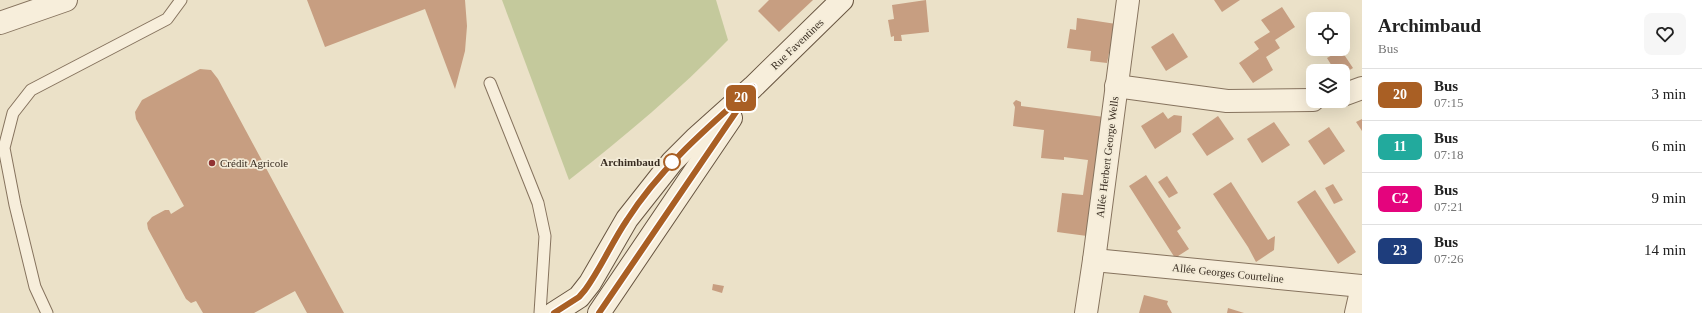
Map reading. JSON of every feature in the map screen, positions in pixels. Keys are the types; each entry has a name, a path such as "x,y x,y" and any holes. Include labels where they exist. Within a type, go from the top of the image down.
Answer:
{"street":[{"path":"0,22 66,0"},
{"name":"Rue Faventines","path":"554,313 579,297 590,283 627,219 672,162 695,139 753,87 842,0"},
{"name":"Allée Herbert George Wells","path":"1086,313 1128,0"},
{"path":"1116,86 1227,101 1306,100"},
{"name":"Rue Faventines","path":"599,313 753,87"},
{"path":"1350,92 1362,88"},
{"name":"Allée Georges Courteline","path":"1094,260 1362,287 1356,313"}],"lane":[{"path":"47,313 35,287 15,206 4,148 13,113 31,90 167,19 181,0"},
{"path":"490,83 538,203 544,230 545,244 540,313"}],"green space":[{"path":"502,0 716,0 728,40 651,113 569,180"}],"building":[{"path":"307,0 465,0 467,26 465,51 455,89 425,9 325,47"},
{"path":"769,0 813,0 779,32 758,11"},
{"path":"926,0 929,32 901,35 902,41 894,41 894,36 891,37 888,20 894,19 892,5"},
{"path":"1214,0 1240,0 1222,12"},
{"path":"1282,7 1295,27 1275,40 1280,48 1266,57 1273,70 1253,83 1239,63 1259,49 1254,42 1270,32 1261,20"},
{"path":"1077,18 1116,24 1113,53 1109,53 1107,63 1090,61 1091,51 1067,48 1070,29 1076,30"},
{"path":"1173,33 1188,57 1166,71 1151,47"},
{"path":"1330,56 1345,56 1353,68 1350,70 1350,64 1331,64 1327,58"},
{"name":"Crédit Agricole","path":"200,69 211,70 218,79 344,313 307,313 295,291 254,313 203,313 196,301 191,303 186,299 148,229 147,223 152,217 165,210 169,210 171,214 184,206 136,119 135,112 142,100"},
{"path":"1016,100 1021,102 1021,106 1104,117 1087,236 1057,232 1062,193 1083,195 1088,160 1064,157 1064,160 1041,158 1044,130 1013,126 1015,107 1013,103"},
{"path":"1163,112 1168,119 1174,115 1182,116 1181,132 1155,149 1141,126"},
{"path":"1218,116 1234,139 1207,156 1192,134"},
{"path":"1362,119 1362,131 1356,122"},
{"path":"1274,122 1290,145 1262,163 1247,139"},
{"path":"1329,127 1345,151 1324,165 1308,141"},
{"path":"1146,175 1181,228 1177,231 1189,249 1175,258 1129,186"},
{"path":"1167,176 1178,193 1169,198 1158,182"},
{"path":"1231,182 1268,240 1275,236 1274,250 1256,262 1248,247 1213,194"},
{"path":"1333,184 1343,200 1334,204 1325,188"},
{"path":"1315,190 1356,252 1338,264 1297,202"},
{"path":"713,284 724,286 722,293 712,290"},
{"path":"1144,295 1168,301 1167,304 1172,313 1139,313"},
{"path":"1228,308 1244,313 1227,313"}],"bus line":[{"name":"20","path":"554,313 579,297 585,290 627,219 672,162 695,139 753,87 599,313"}],"place":[{"name":"Archimbaud","path":"672,162"},
{"name":"Crédit Agricole","path":"212,163"}]}
